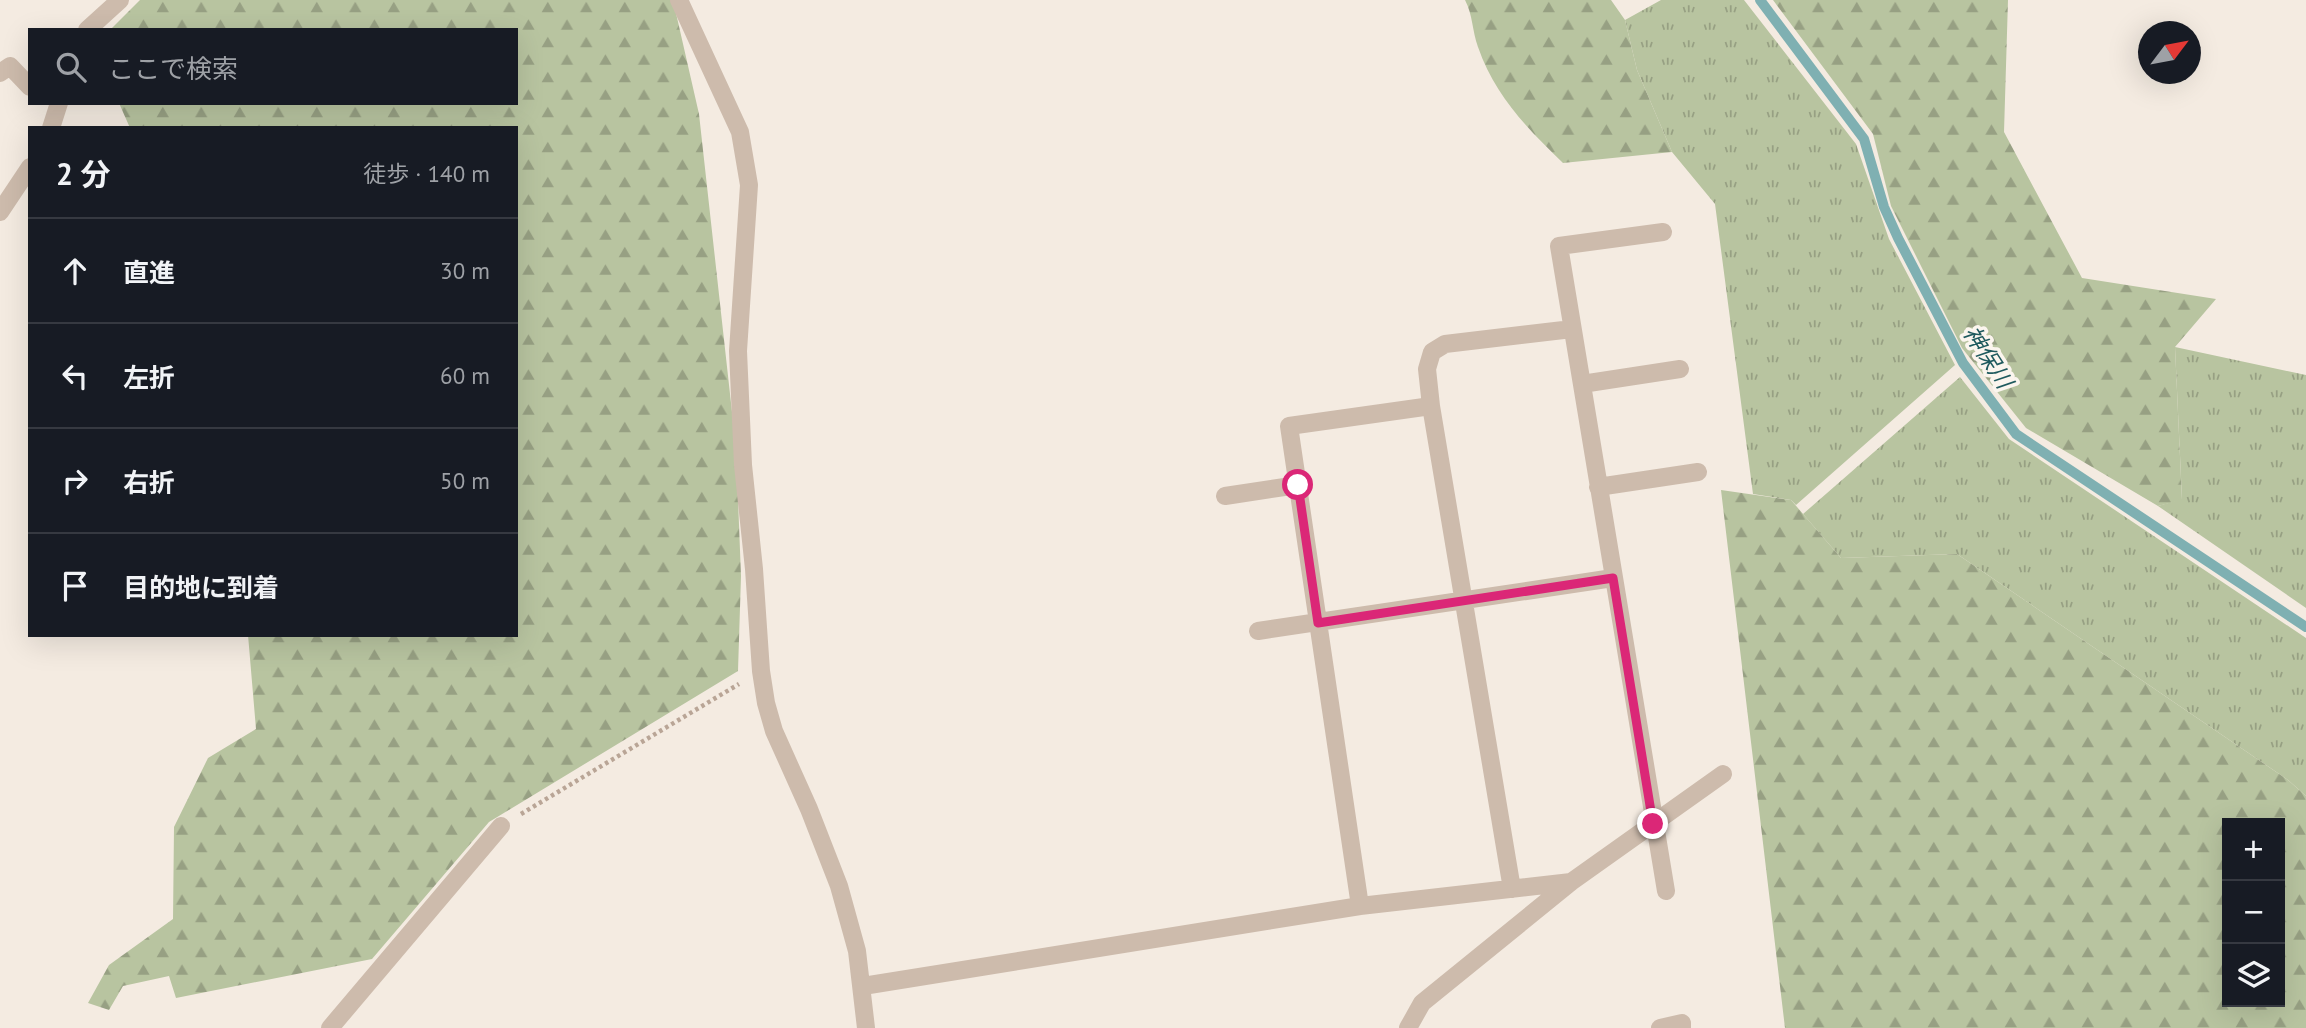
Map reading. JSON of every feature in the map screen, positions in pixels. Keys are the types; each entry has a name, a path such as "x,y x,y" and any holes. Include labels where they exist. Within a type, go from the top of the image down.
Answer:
{"street":[{"path":"90,28 120,0"},
{"path":"679,0 740,132 749,185 738,351 743,465 765,703 774,731 809,809 839,886 857,951 866,1028"},
{"path":"0,73 10,66 28,85"},
{"path":"0,212 28,170"},
{"path":"1663,232 1559,246 1665,891"},
{"path":"1513,889 1427,369 1432,352 1445,344 1572,329"},
{"path":"1582,384 1680,369"},
{"path":"1360,906 1289,426 1431,406"},
{"path":"1598,487 1698,472"},
{"path":"1225,496 1298,485"},
{"path":"1258,631 1613,578"},
{"path":"1408,1028 1422,1003 1571,882 1723,774"},
{"path":"330,1028 501,826"},
{"path":"863,986 1360,906 1571,882"},
{"path":"1660,1028 1682,1023 1682,1028"}],"path":[{"path":"501,826 761,671"}],"green space":[{"path":"140,0 673,0 699,114 736,448 741,576 738,671 489,822 372,959 176,998 169,976 123,986 109,1010 88,1003 109,965 173,919 174,827 208,758 256,729 248,637 518,637 518,126 129,126 120,105 518,105 518,28 112,28"},
{"path":"1465,0 1611,0 1625,20 1637,70 1672,152 1563,163 1513,110 1493,81 1478,47"},
{"path":"1661,0 1744,0 1856,144 1889,239 1955,365 1796,505 1791,500 1753,494 1715,204 1672,152 1637,70 1625,20"},
{"path":"1773,0 2008,0 2004,132 2082,278 2216,299 2175,347 2182,500 2158,506 2026,428 1962,348 1891,206 1873,134"},
{"path":"2175,347 2306,375 2306,608 2158,506 2182,499"},
{"path":"1960,377 2009,439 2306,638 2306,796 2288,780 1957,554 1841,558 1803,514"},
{"path":"1721,490 1791,500 1841,558 1957,554 2288,780 2306,796 2306,1028 1785,1028"}],"waterway":[{"name":"神保川","path":"1760,0 1864,139 1884,207 1898,238 1963,363 2016,434 2306,627"}],"route":[{"path":"1298,485 1318,623 1613,578 1653,824"}]}
